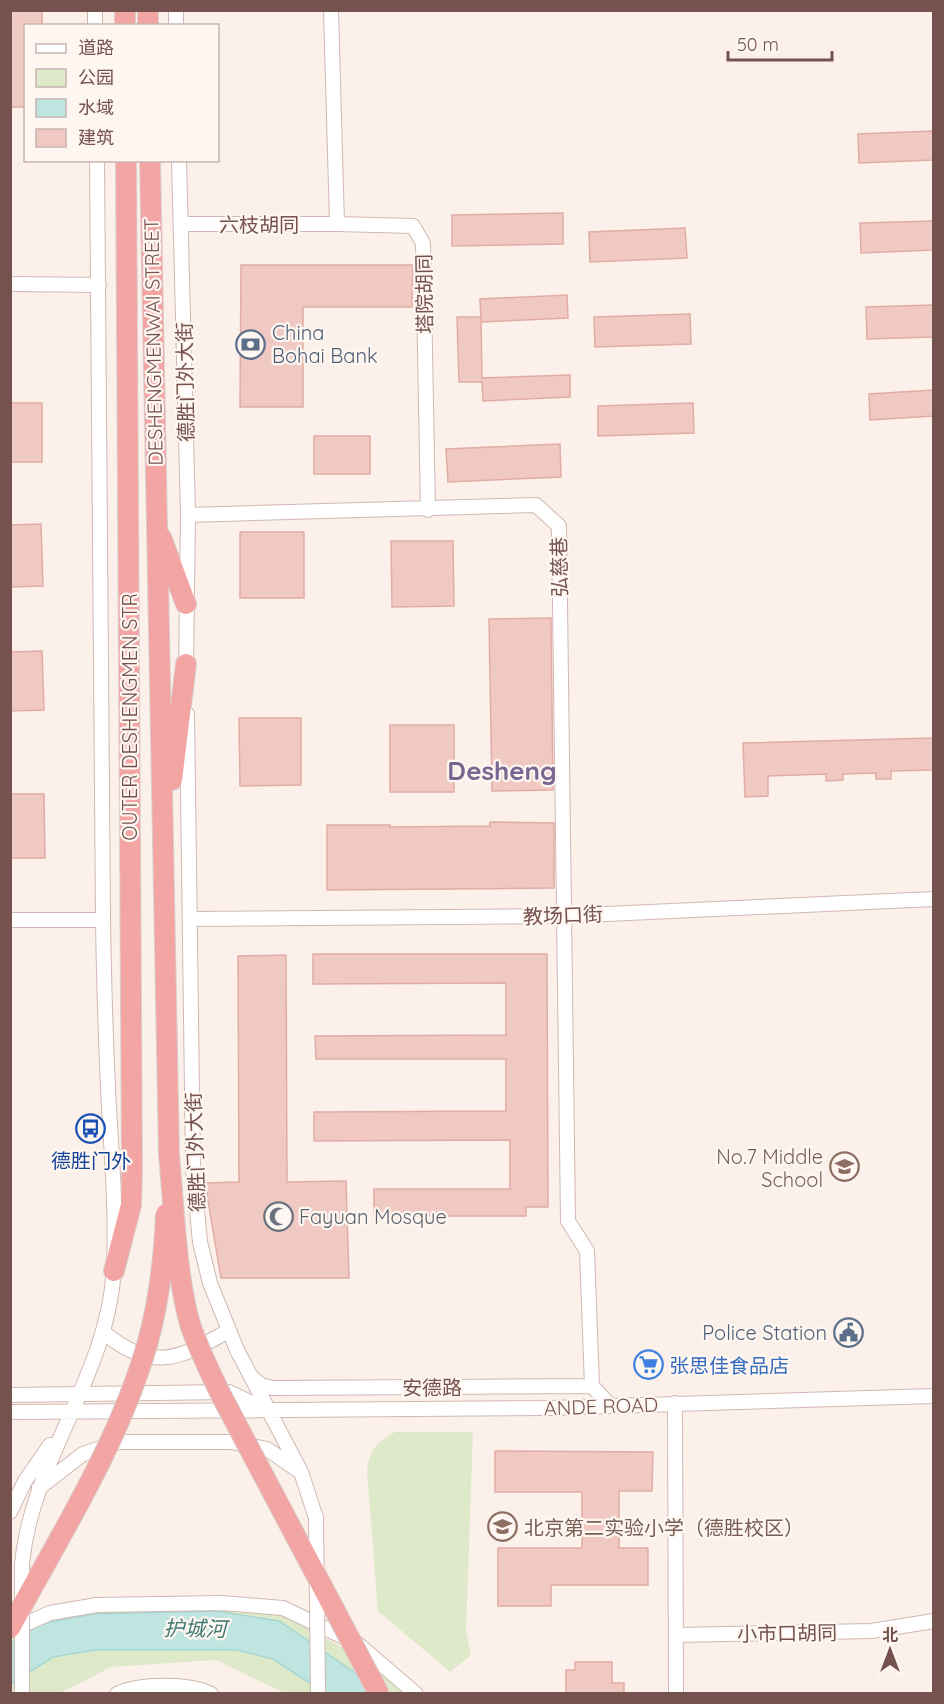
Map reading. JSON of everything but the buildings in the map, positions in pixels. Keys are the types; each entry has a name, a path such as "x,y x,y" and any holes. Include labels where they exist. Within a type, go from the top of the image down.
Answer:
{"highway":[{"name":"OUTER DESHENGMEN STR","path":"114,1271 131,1205 132,1171 126,162"},
{"name":"DESHENGMENWAI STREET","path":"150,162 155,523"},
{"name":"OUTER DESHENGMEN STR","path":"155,523 164,845 169,1155"},
{"path":"155,523 186,604"},
{"path":"164,845 186,664"},
{"path":"10,1630 128,1401 147,1345 160,1284 169,1155"},
{"path":"169,1155 190,1323 221,1395 379,1694"}],"street":[{"path":"331,10 337,224"},
{"name":"OUTER DESHENGMEN STR","path":"74,1411 103,1332 114,1271 113,1162 103,920 97,162"},
{"name":"德胜门外大街","path":"179,162 188,515 186,604"},
{"name":"六枝胡同","path":"181,224 337,224"},
{"name":"塔院胡同","path":"337,224 413,226 423,243 428,510"},
{"path":"10,284 99,285"},
{"name":"弘慈巷","path":"188,515 428,510 536,505 559,526 568,1221 587,1251 592,1386"},
{"path":"186,604 191,919"},
{"name":"教场口街","path":"191,919 563,915 933,899"},
{"name":"德胜门外大街","path":"191,919 193,1169 198,1221 210,1283 228,1331 301,1472 316,1518 318,1694"},
{"path":"10,920 103,920"},
{"path":"103,1332 137,1354 175,1358 191,1352 228,1331"},
{"name":"安德路","path":"250,1376 261,1385 272,1388 592,1386"},
{"path":"592,1386 610,1405"},
{"path":"10,1395 229,1392 268,1411"},
{"name":"ANDE ROAD","path":"10,1412 268,1411 933,1396"},
{"path":"675,1403 676,1694"},
{"path":"22,1694 22,1565 25,1532 38,1489 74,1411"},
{"path":"10,1512 25,1481 74,1411"},
{"path":"38,1489 83,1454 119,1442 231,1442 267,1449 301,1472"},
{"path":"10,1630 50,1613 97,1605 222,1603 283,1608 358,1644 416,1694"},
{"name":"小市口胡同","path":"676,1635 871,1631 933,1621"},
{"path":"117,1694 136,1688 196,1687 211,1694"}],"green space":[{"path":"395,1432 473,1432 466,1630 471,1655 450,1672 378,1611 367,1472 375,1448"},
{"path":"95,1609 226,1610 282,1614 379,1668 408,1693 284,1693 216,1660 111,1667 61,1693 11,1693 10,1637 34,1624"}],"water":[{"name":"护城河","path":"216,1611 279,1621 385,1693 325,1693 273,1659 237,1650 95,1650 53,1657 11,1684 11,1643 40,1624 93,1614"}],"place":[{"name":"China Bohai Bank","path":"251,344"},
{"name":"德胜门外","path":"91,1129"},
{"name":"No.7 Middle School","path":"844,1167"},
{"name":"Fayuan Mosque","path":"278,1216"},
{"name":"Police Station","path":"848,1332"},
{"name":"张思佳食品店","path":"648,1365"},
{"name":"北京第二实验小学（德胜校区）","path":"503,1527"}],"district":[{"name":"Desheng","path":"502,770"}]}
